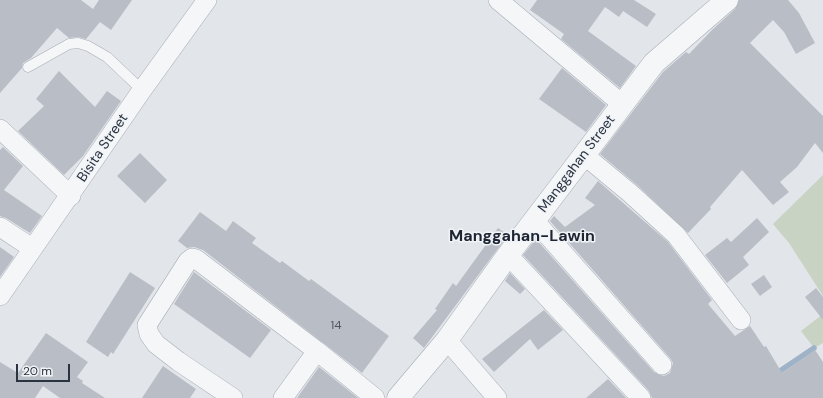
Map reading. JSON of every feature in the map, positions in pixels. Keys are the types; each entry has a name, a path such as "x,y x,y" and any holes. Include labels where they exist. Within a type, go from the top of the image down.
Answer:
{"street":[{"name":"Bisita Street","path":"0,296 32,248 71,196 142,90 207,0"},
{"path":"498,0 622,104"},
{"name":"Manggahan Street","path":"398,398 447,340 534,220 654,63 727,0"},
{"path":"0,129 71,196"},
{"path":"584,155 630,193 676,235 741,320"},
{"path":"534,220 662,364"},
{"path":"0,227 32,248"},
{"path":"508,255 641,398"},
{"path":"233,398 161,348 149,334 147,325 188,261 192,258 196,259 317,351 375,398"},
{"path":"447,340 497,398"},
{"path":"283,398 317,351"}],"lane":[{"path":"28,67 69,44 78,43 88,46 107,57 142,90"}],"green space":[{"path":"823,175 823,296 789,243 773,224"},
{"path":"823,314 823,343 814,348 801,331"}],"building":[{"path":"0,0 81,0 93,9 99,0 132,0 111,30 100,22 86,39 78,37 69,38 57,28 31,58 23,63 22,68 0,93"},
{"path":"537,0 634,0 656,14 647,27 623,11 619,17 605,7 588,31 636,66 620,88 561,39 564,34 530,10"},
{"path":"739,0 788,0 799,13 815,43 796,54 784,32 773,20 750,43 823,116 823,153 815,143 797,167 780,182 789,192 773,205 742,170 710,207 711,209 688,233 637,185 600,154 663,72 686,52 689,54 735,9"},
{"path":"562,68 606,105 586,132 539,99"},
{"path":"59,71 95,107 107,91 121,101 83,156 64,175 18,131 44,106 36,99"},
{"path":"3,147 23,166 4,190 42,216 30,233 6,218 0,216 0,150"},
{"path":"140,153 167,180 145,203 117,176"},
{"path":"598,181 668,242 712,300 708,304 735,336 750,326 764,347 766,346 782,373 815,350 823,362 823,398 652,398 649,391 523,255 536,239 654,372 664,376 670,373 673,363 670,358 550,221 554,216 565,227 595,205 585,198"},
{"path":"200,212 226,231 233,221 256,238 252,243 280,263 282,261 309,281 311,279 389,336 362,373 203,250 194,247 187,248 178,241"},
{"path":"757,218 769,232 743,257 749,265 727,283 705,255 727,238 731,242"},
{"path":"498,228 508,235 424,348 413,338 437,310 435,309 453,283 456,286"},
{"path":"0,247 14,257 0,277"},
{"path":"130,272 155,288 113,354 111,352 108,357 86,342"},
{"path":"194,272 271,330 250,358 174,304"},
{"path":"510,273 525,289 520,294 505,281"},
{"path":"764,275 772,287 760,296 751,284"},
{"path":"816,288 823,297 823,320 805,297"},
{"path":"544,310 563,330 538,350 530,339 494,372 482,359"},
{"path":"46,333 88,362 77,377 83,381 82,383 105,398 60,398 43,386 35,398 0,398 0,362 18,373"},
{"path":"163,366 196,389 190,398 142,398"},
{"path":"319,367 358,398 297,398"},
{"path":"608,379 626,398 586,398"}],"waterway":[{"path":"774,375 814,348"}],"district":[{"name":"Manggahan-Lawin","path":"522,237"}]}
